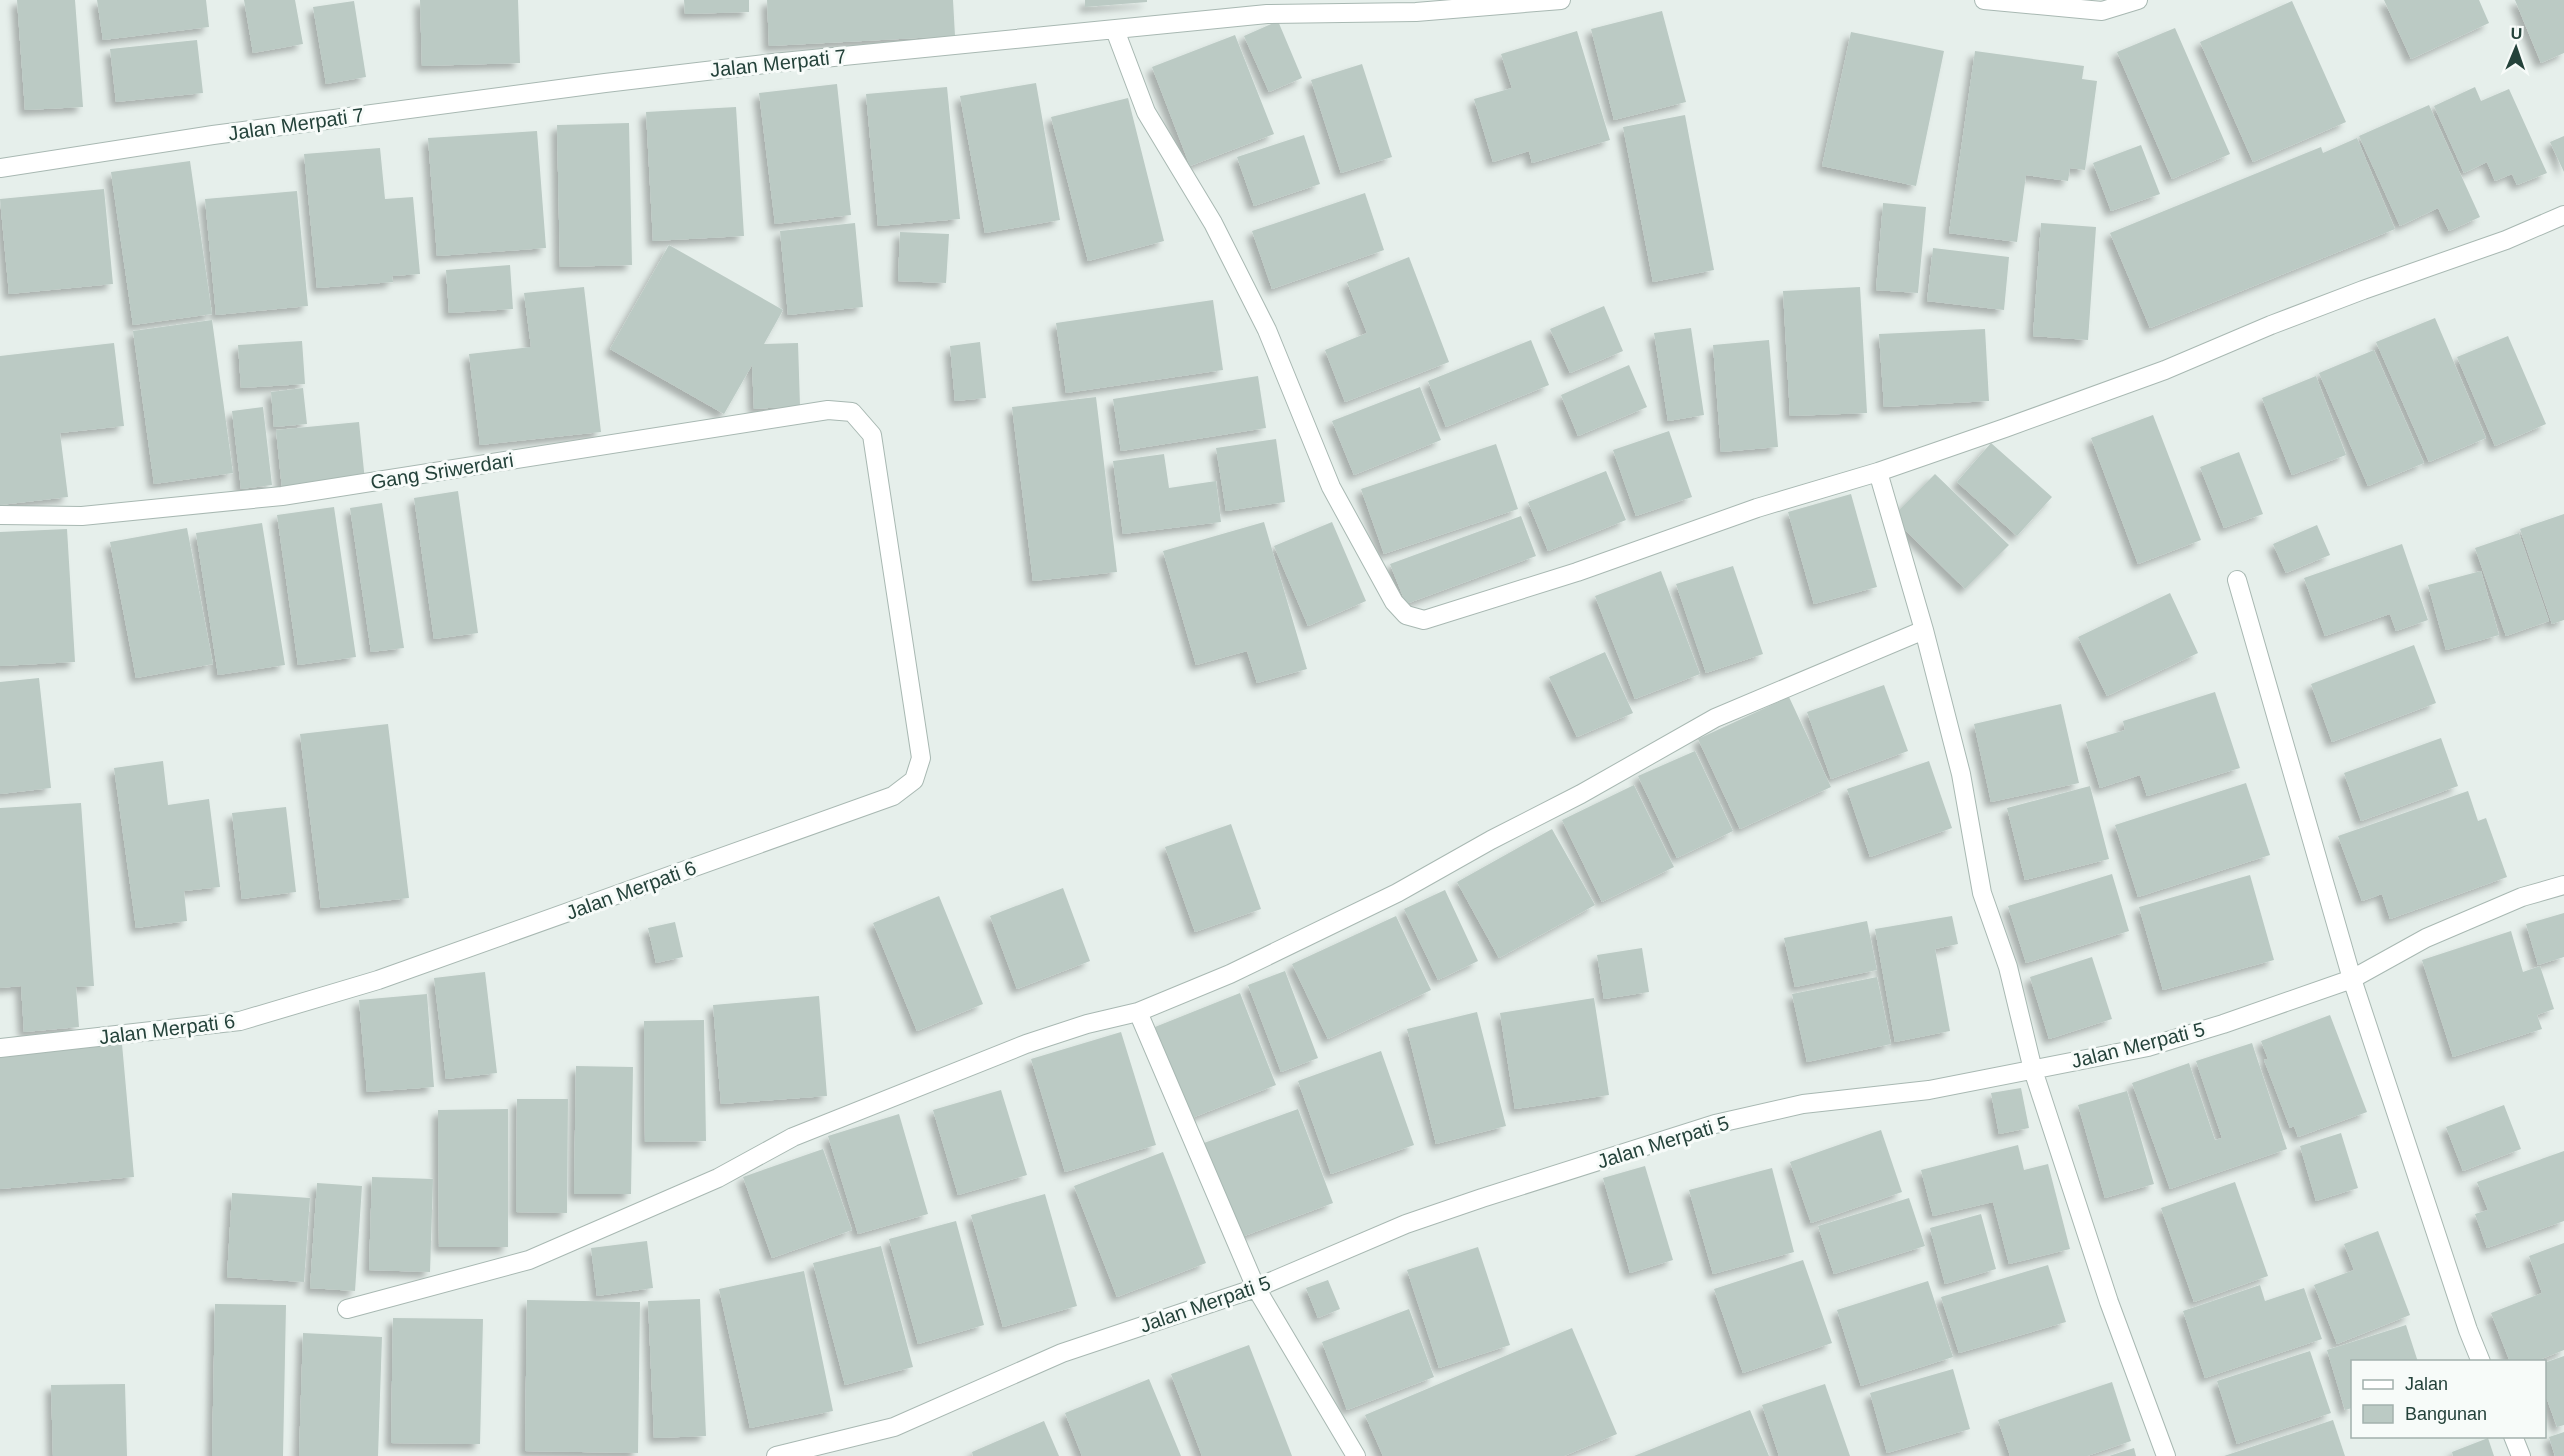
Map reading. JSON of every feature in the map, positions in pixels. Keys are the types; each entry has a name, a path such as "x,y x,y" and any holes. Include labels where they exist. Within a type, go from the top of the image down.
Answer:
{"street":[{"name":"Jalan Merpati 7","path":"0,168 213,135 605,82 773,63 1267,14 1416,12 1561,0"},
{"path":"1984,0 2102,11 2130,1"},
{"path":"1114,30 1146,112 1213,223 1267,330 1331,487 1394,602 1406,615 1424,620 1577,572 1757,508 1878,472 2005,428 2165,370 2271,325 2506,240 2564,215"},
{"name":"Gang Sriwerdari","path":"0,515 82,516 282,496 828,410 852,412 872,435"},
{"name":"Jalan Merpati 6","path":"0,1048 240,1022 378,980 893,796 914,780 921,758 872,435"},
{"path":"1878,472 1924,630 1960,774 1982,893 2008,967 2033,1070 2109,1302 2166,1456"},
{"path":"2237,580 2352,979 2468,1330 2480,1360"},
{"path":"347,1309 529,1260 718,1178 793,1137 1026,1044 1087,1024 1138,1012 1230,974 1397,893 1491,840 1581,794 1715,718 1924,630"},
{"name":"Jalan Merpati 5","path":"776,1456 894,1426 1062,1353 1256,1288 1406,1224 1482,1198 1715,1124 1803,1104 1929,1090 2148,1047 2223,1024 2352,979 2426,938 2522,897 2564,885"},
{"path":"1138,1012 1256,1288 1356,1456"},
{"path":"2513,1438 2521,1456"}],"building":[{"path":"17,0 75,0 83,107 25,110"},
{"path":"97,0 206,0 209,27 103,40"},
{"path":"244,0 295,0 303,44 253,53"},
{"path":"420,0 518,0 520,63 422,66"},
{"path":"684,0 749,0 749,12 685,14"},
{"path":"767,0 953,0 955,36 769,46"},
{"path":"1085,0 1147,0 1147,2 1085,7"},
{"path":"2384,0 2479,0 2489,23 2411,59"},
{"path":"2515,0 2564,0 2564,53 2541,63"},
{"path":"354,1 366,77 326,84 313,7"},
{"path":"2292,1 2346,122 2253,162 2200,42"},
{"path":"1662,11 1686,102 1614,120 1591,29"},
{"path":"1278,21 1302,78 1269,92 1244,36"},
{"path":"2175,28 2230,154 2172,179 2117,52"},
{"path":"1577,31 1610,140 1532,163 1529,151 1493,162 1474,99 1512,88 1501,54"},
{"path":"1851,32 1944,51 1916,186 1822,166"},
{"path":"1235,35 1274,134 1190,166 1152,67"},
{"path":"197,40 203,93 116,102 110,49"},
{"path":"1975,51 2084,66 2082,79 2097,81 2085,170 2070,168 2068,181 2026,175 2017,242 1949,233"},
{"path":"1362,64 1392,157 1341,173 1311,80"},
{"path":"1036,83 1060,220 985,233 960,96"},
{"path":"837,84 851,215 775,224 759,93"},
{"path":"947,87 960,219 878,226 866,94"},
{"path":"2475,87 2481,101 2509,89 2547,173 2517,185 2512,174 2495,181 2487,162 2464,173 2434,106"},
{"path":"1128,98 1164,241 1088,261 1051,117"},
{"path":"2429,105 2480,217 2449,231 2438,208 2400,226 2359,136"},
{"path":"736,107 744,236 653,241 646,112"},
{"path":"1685,115 1714,270 1653,282 1623,127"},
{"path":"629,123 632,265 560,267 557,125"},
{"path":"537,131 546,248 437,256 428,138"},
{"path":"1304,135 1320,184 1254,206 1237,157"},
{"path":"2564,136 2564,172 2550,142"},
{"path":"2357,138 2395,229 2150,328 2110,233 2321,147 2323,153"},
{"path":"2141,145 2160,194 2111,211 2093,163"},
{"path":"380,148 385,199 413,197 420,274 392,276 393,282 317,288 304,154"},
{"path":"190,161 212,314 133,325 111,172"},
{"path":"104,189 113,284 9,294 0,199"},
{"path":"297,191 308,306 216,315 205,199"},
{"path":"1365,193 1384,250 1272,289 1252,231"},
{"path":"1883,203 1926,207 1918,293 1876,290"},
{"path":"855,223 863,307 788,315 780,231"},
{"path":"2041,223 2096,227 2088,340 2033,336"},
{"path":"900,232 949,234 946,283 898,281"},
{"path":"669,245 783,310 764,344 798,343 800,406 754,409 752,365 724,414 610,349"},
{"path":"1933,248 2009,257 2004,310 1927,301"},
{"path":"1409,257 1449,362 1345,402 1325,350 1367,333 1347,282"},
{"path":"510,265 513,309 449,313 446,270"},
{"path":"584,287 601,432 480,445 469,354 531,347 524,293"},
{"path":"1860,287 1867,413 1790,416 1783,291"},
{"path":"1213,300 1223,370 1066,393 1056,323"},
{"path":"1604,306 1623,351 1570,373 1550,329"},
{"path":"2435,318 2486,438 2429,462 2376,342"},
{"path":"212,320 233,473 154,484 133,331"},
{"path":"1691,328 1704,415 1668,421 1654,333"},
{"path":"1985,329 1989,401 1884,407 1879,334"},
{"path":"2508,336 2546,424 2495,446 2457,357"},
{"path":"1531,340 1549,385 1446,427 1428,381"},
{"path":"1769,340 1778,447 1721,452 1713,345"},
{"path":"302,341 305,384 241,388 238,345"},
{"path":"980,342 986,398 955,401 950,346"},
{"path":"114,343 124,426 60,433 68,497 0,505 0,356"},
{"path":"2374,350 2424,463 2368,486 2319,373"},
{"path":"1629,365 1647,407 1578,436 1561,395"},
{"path":"1258,376 1266,428 1121,451 1113,399"},
{"path":"2316,376 2346,455 2292,475 2262,398"},
{"path":"1420,387 1441,440 1354,475 1332,421"},
{"path":"303,388 307,424 274,427 271,392"},
{"path":"1096,397 1117,572 1033,581 1012,407"},
{"path":"263,407 272,485 241,489 232,411"},
{"path":"2153,415 2201,540 2138,564 2091,438"},
{"path":"359,422 365,481 282,489 276,430"},
{"path":"1669,431 1692,497 1636,516 1613,450"},
{"path":"1276,439 1285,502 1226,511 1216,448"},
{"path":"1991,443 2052,497 2017,536 1957,482"},
{"path":"1496,444 1518,509 1384,554 1361,489"},
{"path":"2239,452 2263,514 2224,528 2200,467"},
{"path":"1164,454 1169,488 1216,481 1221,522 1123,534 1113,461"},
{"path":"1606,471 1626,520 1548,551 1528,502"},
{"path":"1935,474 2009,545 1965,589 1892,517"},
{"path":"458,491 478,633 434,639 414,498"},
{"path":"1851,494 1877,587 1814,604 1788,512"},
{"path":"382,503 404,648 371,652 350,508"},
{"path":"334,507 356,657 298,665 277,515"},
{"path":"2564,514 2564,620 2552,624 2520,529"},
{"path":"1521,516 1536,556 1406,604 1390,564"},
{"path":"1264,522 1307,669 1257,683 1247,651 1196,665 1163,551"},
{"path":"1332,522 1366,601 1308,626 1274,546"},
{"path":"262,523 285,665 218,675 196,533"},
{"path":"2317,525 2330,555 2286,573 2273,544"},
{"path":"187,528 213,664 136,678 110,542"},
{"path":"67,529 75,662 0,666 0,532"},
{"path":"2519,533 2549,621 2506,636 2475,548"},
{"path":"2402,544 2428,620 2396,631 2390,614 2325,636 2304,578"},
{"path":"1733,566 1763,654 1706,673 1676,584"},
{"path":"1661,571 1700,674 1635,699 1595,596"},
{"path":"2481,571 2499,635 2446,650 2428,585"},
{"path":"2170,593 2198,653 2107,696 2078,637"},
{"path":"2414,645 2436,703 2332,742 2311,684"},
{"path":"1605,652 1633,713 1577,737 1549,677"},
{"path":"39,678 51,788 0,794 0,682"},
{"path":"1884,685 1908,751 1831,779 1807,712"},
{"path":"2215,692 2240,768 2147,796 2140,775 2100,788 2086,742 2125,730 2123,721"},
{"path":"1789,697 1831,787 1740,829 1698,739"},
{"path":"2061,704 2079,783 1991,802 1974,724"},
{"path":"388,724 409,898 321,908 300,734"},
{"path":"2441,738 2458,786 2361,821 2344,773"},
{"path":"1695,751 1733,831 1677,858 1638,776"},
{"path":"163,761 168,805 209,799 220,887 184,891 187,921 136,928 114,768"},
{"path":"1929,761 1952,828 1870,857 1847,789"},
{"path":"2246,783 2270,855 2138,897 2115,825"},
{"path":"1634,785 1674,867 1602,902 1562,820"},
{"path":"2090,786 2109,859 2025,880 2007,808"},
{"path":"2468,791 2478,821 2486,818 2507,877 2390,919 2382,894 2362,901 2338,836"},
{"path":"81,803 94,986 76,987 79,1027 24,1032 21,986 0,988 0,808"},
{"path":"286,807 296,892 242,899 232,813"},
{"path":"1231,824 1261,909 1195,932 1165,847"},
{"path":"1552,829 1595,905 1499,958 1457,882"},
{"path":"2112,874 2129,931 2026,963 2008,906"},
{"path":"2250,875 2274,960 2163,990 2139,907"},
{"path":"1063,888 1090,961 1017,989 990,916"},
{"path":"1445,890 1478,961 1438,980 1404,909"},
{"path":"939,896 983,1004 917,1031 873,923"},
{"path":"2564,913 2564,957 2538,965 2526,924"},
{"path":"1396,916 1431,990 1328,1039 1292,964"},
{"path":"1952,916 1958,944 1935,949 1950,1031 1895,1042 1875,929"},
{"path":"1867,921 1877,970 1795,987 1784,938"},
{"path":"675,922 683,957 656,963 648,928"},
{"path":"2511,931 2523,972 2540,966 2554,1009 2537,1015 2542,1029 2453,1057 2422,960"},
{"path":"1642,948 1649,992 1604,999 1597,955"},
{"path":"2092,957 2112,1019 2049,1039 2030,977"},
{"path":"1285,971 1318,1058 1281,1072 1248,985"},
{"path":"485,972 497,1073 446,1079 434,978"},
{"path":"1877,977 1891,1044 1807,1062 1792,994"},
{"path":"1240,993 1276,1085 1192,1118 1155,1027"},
{"path":"427,994 434,1087 367,1092 359,1000"},
{"path":"819,996 827,1096 721,1104 713,1005"},
{"path":"1594,998 1609,1095 1515,1109 1500,1013"},
{"path":"1477,1012 1506,1126 1436,1144 1407,1029"},
{"path":"2330,1015 2367,1112 2298,1137 2294,1126 2290,1128 2264,1060 2268,1059 2261,1041"},
{"path":"704,1020 706,1141 645,1142 644,1021"},
{"path":"1121,1032 1156,1145 1065,1172 1031,1059"},
{"path":"2252,1043 2287,1149 2170,1189 2132,1083 2189,1063 2215,1140 2222,1138 2196,1061"},
{"path":"122,1044 134,1177 0,1189 0,1056"},
{"path":"1381,1051 1414,1145 1331,1174 1298,1081"},
{"path":"576,1066 633,1067 631,1194 574,1194"},
{"path":"2021,1088 2029,1128 1999,1134 1991,1093"},
{"path":"1001,1090 1027,1175 958,1195 933,1110"},
{"path":"2127,1091 2154,1184 2105,1198 2078,1105"},
{"path":"517,1099 568,1099 567,1213 516,1212"},
{"path":"2504,1105 2521,1149 2463,1171 2446,1127"},
{"path":"508,1109 508,1247 439,1247 438,1110"},
{"path":"1298,1109 1333,1203 1239,1238 1204,1143"},
{"path":"899,1114 928,1214 858,1234 828,1136"},
{"path":"1881,1130 1902,1192 1811,1223 1790,1162"},
{"path":"2341,1133 2358,1188 2316,1201 2300,1146"},
{"path":"2018,1145 2024,1170 2048,1164 2070,1249 2009,1264 1993,1202 1933,1216 1921,1170"},
{"path":"823,1149 852,1230 772,1258 743,1177"},
{"path":"2564,1151 2564,1221 2487,1248 2475,1214 2488,1210 2477,1182"},
{"path":"1163,1152 1206,1263 1117,1297 1074,1186"},
{"path":"1645,1166 1673,1260 1630,1273 1603,1178"},
{"path":"1772,1168 1794,1252 1713,1274 1689,1190"},
{"path":"372,1177 433,1179 430,1272 369,1270"},
{"path":"2235,1182 2268,1276 2194,1302 2161,1208"},
{"path":"317,1183 362,1186 355,1291 310,1288"},
{"path":"232,1193 310,1198 304,1282 227,1277"},
{"path":"1045,1194 1077,1306 1003,1327 971,1215"},
{"path":"1909,1198 1925,1246 1834,1274 1818,1226"},
{"path":"1981,1214 1996,1269 1945,1284 1930,1228"},
{"path":"956,1221 984,1325 918,1344 889,1239"},
{"path":"2378,1231 2410,1315 2337,1344 2314,1285 2354,1270 2344,1244"},
{"path":"647,1241 653,1288 597,1296 591,1248"},
{"path":"2564,1243 2564,1350 2539,1360 2509,1360 2491,1313 2542,1293 2529,1256"},
{"path":"881,1246 913,1367 845,1385 813,1263"},
{"path":"1478,1247 1510,1345 1439,1368 1407,1270"},
{"path":"1803,1260 1832,1343 1743,1373 1714,1289"},
{"path":"2048,1265 2066,1322 1959,1353 1941,1297"},
{"path":"804,1271 833,1411 750,1428 719,1289"},
{"path":"1328,1280 1340,1309 1318,1318 1306,1288"},
{"path":"1928,1281 1953,1357 1861,1386 1837,1310"},
{"path":"2260,1285 2265,1301 2304,1288 2322,1339 2205,1378 2183,1311"},
{"path":"700,1299 706,1436 654,1438 648,1301"},
{"path":"527,1300 640,1302 638,1453 525,1451"},
{"path":"215,1304 286,1305 283,1456 212,1456"},
{"path":"1409,1309 1434,1377 1347,1410 1322,1342"},
{"path":"393,1318 483,1319 480,1444 391,1443"},
{"path":"2406,1325 2417,1360 2351,1360 2351,1408 2345,1410 2327,1350"},
{"path":"1572,1328 1617,1434 1564,1456 1383,1456 1365,1415"},
{"path":"303,1333 382,1337 378,1456 299,1456"},
{"path":"1249,1345 1292,1456 1202,1456 1171,1374"},
{"path":"2310,1351 2331,1413 2237,1444 2217,1381"},
{"path":"2564,1356 2564,1425 2557,1427 2546,1397 2546,1362"},
{"path":"1953,1369 1970,1429 1887,1453 1870,1393"},
{"path":"1149,1379 1181,1456 1082,1456 1065,1413"},
{"path":"2112,1382 2131,1441 2087,1456 2010,1456 1998,1420"},
{"path":"125,1384 127,1456 53,1456 51,1385"},
{"path":"1825,1384 1850,1456 1779,1456 1762,1405"},
{"path":"1750,1410 1769,1456 1634,1456"},
{"path":"2333,1420 2345,1456 2224,1456"},
{"path":"1044,1421 1059,1456 973,1456 972,1452"},
{"path":"2564,1432 2564,1456 2555,1456 2549,1437"},
{"path":"2488,1438 2494,1456 2453,1456 2452,1452"},
{"path":"2134,1448 2136,1456 2109,1456"}]}
